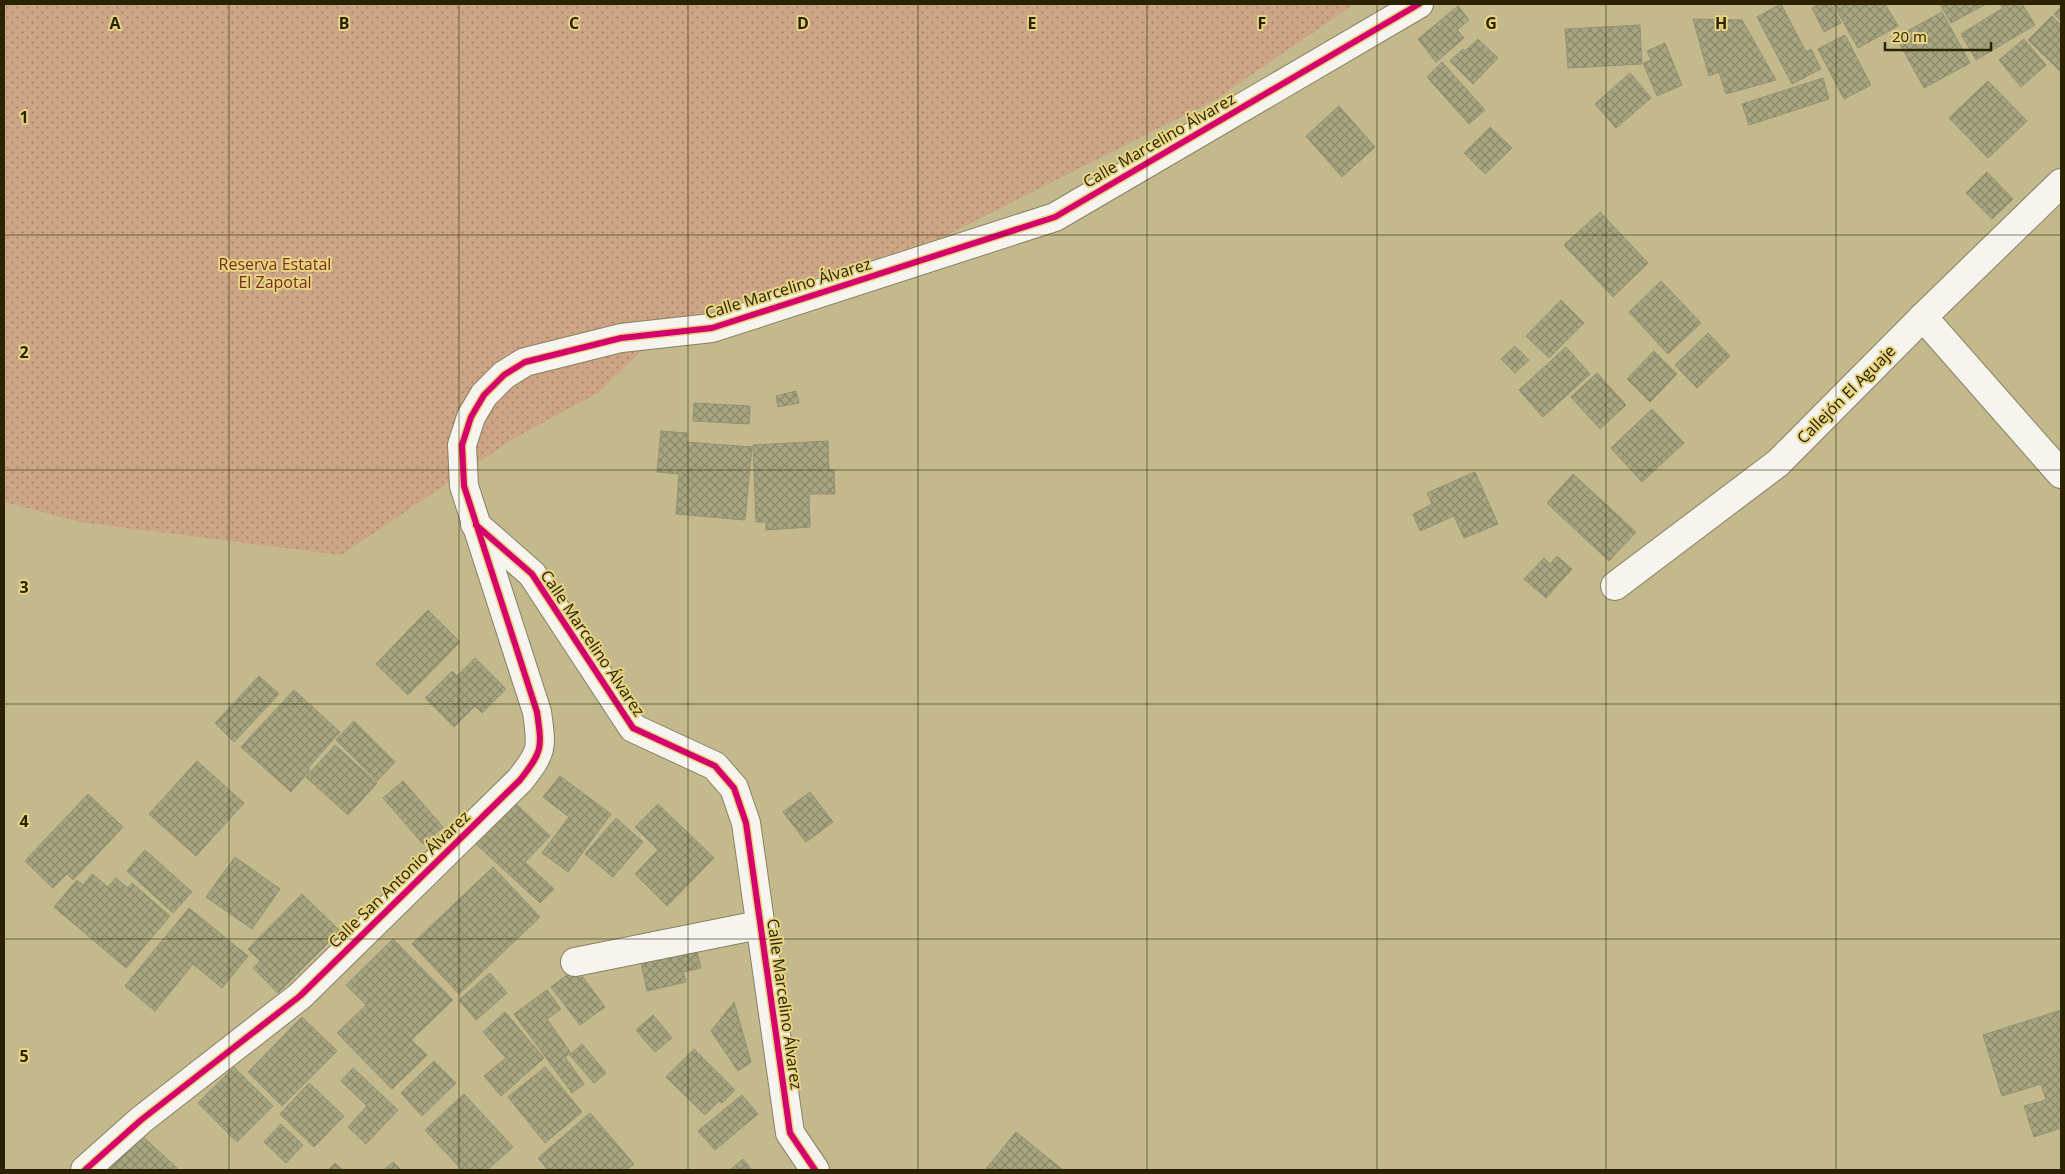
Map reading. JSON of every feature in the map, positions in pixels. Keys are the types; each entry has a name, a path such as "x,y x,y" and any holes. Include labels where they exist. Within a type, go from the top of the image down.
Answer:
{"street":[{"name":"Calle Marcelino Álvarez","path":"816,1170 790,1133 746,823 734,788 715,766 633,728 532,574 474,523 464,486 462,445 471,418 484,395 504,375 525,362 621,338 712,328 1055,217 1419,4"},
{"name":"Callejón El Aguaje","path":"1615,586 1778,463 2061,183"},
{"path":"1923,318 2061,474"},
{"name":"Calle San Antonio Álvarez","path":"86,1170 141,1120 300,996 520,780 537,759 541,739 537,712 474,523"},
{"path":"575,962 759,925"}],"green space":[{"name":"Reserva Estatal El Zapotal","path":"4,4 1354,4 1215,100 941,238 671,323 598,393 516,437 341,555 80,522 4,502"}],"building":[{"path":"1781,4 1806,52 1811,49 1821,69 1792,84 1757,17"},
{"path":"1819,4 1831,4 1841,23 1824,32 1812,8"},
{"path":"1833,4 1885,4 1898,26 1858,48"},
{"path":"1940,4 1986,4 1951,23"},
{"path":"2000,4 2022,4 2035,25 1976,60 1961,34 2003,8"},
{"path":"1458,6 1469,20 1457,30 1464,38 1436,62 1418,39"},
{"path":"2061,7 2061,21 2054,14"},
{"path":"1942,12 1970,63 1924,88 1896,37"},
{"path":"2052,16 2061,25 2061,72 2028,40"},
{"path":"1693,19 1742,20 1776,80 1726,94 1719,72 1709,76"},
{"path":"1640,25 1642,64 1568,68 1565,29"},
{"path":"1845,35 1871,85 1844,99 1818,49"},
{"path":"1478,39 1498,58 1473,84 1450,61"},
{"path":"2024,39 2046,65 2021,87 1999,60"},
{"path":"1665,43 1682,85 1657,96 1643,63 1651,60 1647,51"},
{"path":"1442,62 1485,110 1469,124 1427,77"},
{"path":"1630,73 1651,98 1616,128 1595,104"},
{"path":"1823,78 1829,99 1749,125 1742,104"},
{"path":"1988,81 2027,121 1988,158 1949,118"},
{"path":"1339,106 1375,147 1342,177 1306,136"},
{"path":"1490,127 1512,148 1485,174 1464,153"},
{"path":"1987,172 2013,199 1992,219 1966,193"},
{"path":"1600,212 1648,263 1613,297 1564,245"},
{"path":"1661,281 1701,323 1668,354 1629,312"},
{"path":"1561,300 1584,323 1549,358 1526,336"},
{"path":"1708,333 1730,356 1697,388 1675,365"},
{"path":"1515,346 1529,360 1515,373 1501,359"},
{"path":"1566,347 1590,374 1543,417 1519,390"},
{"path":"1654,351 1677,374 1650,402 1627,379"},
{"path":"1597,373 1626,405 1600,429 1571,397"},
{"path":"796,391 799,403 778,407 776,396"},
{"path":"694,403 750,406 749,424 693,421"},
{"path":"1652,409 1684,443 1642,482 1611,448"},
{"path":"661,431 687,433 686,442 752,447 745,520 676,514 679,474 657,472"},
{"path":"828,441 829,470 834,470 835,494 809,494 810,527 766,530 766,522 756,522 753,445"},
{"path":"1475,472 1498,524 1464,538 1454,516 1420,531 1413,514 1432,504 1427,493"},
{"path":"1573,474 1636,532 1609,561 1547,503"},
{"path":"1557,556 1572,569 1546,598 1524,579 1544,558 1550,564"},
{"path":"428,610 460,642 408,695 376,664"},
{"path":"475,658 506,689 482,713 475,706 454,727 425,698 452,671 457,676"},
{"path":"259,676 279,694 234,742 215,723"},
{"path":"294,690 340,732 308,768 310,770 291,792 241,747"},
{"path":"354,721 395,762 377,781 336,740"},
{"path":"335,745 377,783 348,815 306,777"},
{"path":"197,761 244,803 196,856 149,814"},
{"path":"560,776 611,814 568,872 542,853 569,817 543,797"},
{"path":"403,781 443,827 423,844 383,798"},
{"path":"810,792 833,822 806,842 783,812"},
{"path":"88,794 123,827 73,880 67,874 53,888 25,861"},
{"path":"515,803 550,836 525,862 554,889 540,903 476,844"},
{"path":"658,804 714,858 667,906 635,874 658,850 635,827"},
{"path":"616,818 643,842 613,877 585,854"},
{"path":"145,850 192,892 173,913 127,871"},
{"path":"235,857 280,889 252,929 206,897"},
{"path":"493,867 540,917 459,994 412,944"},
{"path":"92,874 108,887 116,878 128,888 132,883 170,916 126,968 54,907 77,880 83,885"},
{"path":"302,894 340,931 278,993 253,968 260,961 248,949"},
{"path":"189,908 248,956 222,988 193,964 155,1011 125,986"},
{"path":"393,939 453,1000 411,1040 427,1055 392,1089 337,1033 366,1005 346,985"},
{"path":"695,944 701,968 683,972 686,982 647,991 640,958"},
{"path":"576,968 605,1007 580,1025 551,987"},
{"path":"490,973 507,993 476,1020 459,1000"},
{"path":"547,990 561,1009 547,1019 571,1053 565,1057 584,1084 572,1093 514,1014"},
{"path":"734,1002 751,1062 738,1071 711,1031"},
{"path":"2061,1010 2061,1128 2034,1137 2024,1106 2046,1100 2041,1084 2002,1096 1983,1035"},
{"path":"505,1012 544,1058 501,1096 484,1076 506,1058 483,1032"},
{"path":"653,1015 672,1038 655,1052 636,1030"},
{"path":"302,1017 337,1051 282,1106 248,1072"},
{"path":"582,1044 606,1073 594,1083 570,1055"},
{"path":"694,1049 735,1090 722,1103 719,1101 705,1115 666,1077"},
{"path":"434,1061 456,1083 422,1116 401,1093"},
{"path":"234,1067 273,1106 237,1142 198,1103"},
{"path":"545,1067 582,1112 545,1143 508,1097"},
{"path":"353,1068 398,1110 366,1144 348,1127 367,1106 341,1081"},
{"path":"309,1083 344,1116 314,1147 280,1114"},
{"path":"464,1094 513,1147 487,1170 462,1170 425,1130"},
{"path":"742,1095 758,1114 715,1150 698,1131"},
{"path":"590,1113 634,1164 626,1170 548,1170 538,1158"},
{"path":"281,1124 303,1145 286,1163 264,1142"},
{"path":"1016,1132 1063,1170 985,1170"},
{"path":"141,1135 177,1168 175,1170 109,1170"},
{"path":"743,1159 752,1170 730,1170"},
{"path":"393,1162 401,1170 384,1170"},
{"path":"335,1163 343,1170 328,1170"}],"cycle path":[{"path":"85,1170 141,1120 300,996 520,780 537,755 540,742 537,712 464,486 462,445 471,417 484,395 504,375 525,362 621,338 712,328 1055,217 1419,4"},
{"path":"476,525 532,574 633,728 715,766 734,788 746,823 790,1133 815,1170"}]}
